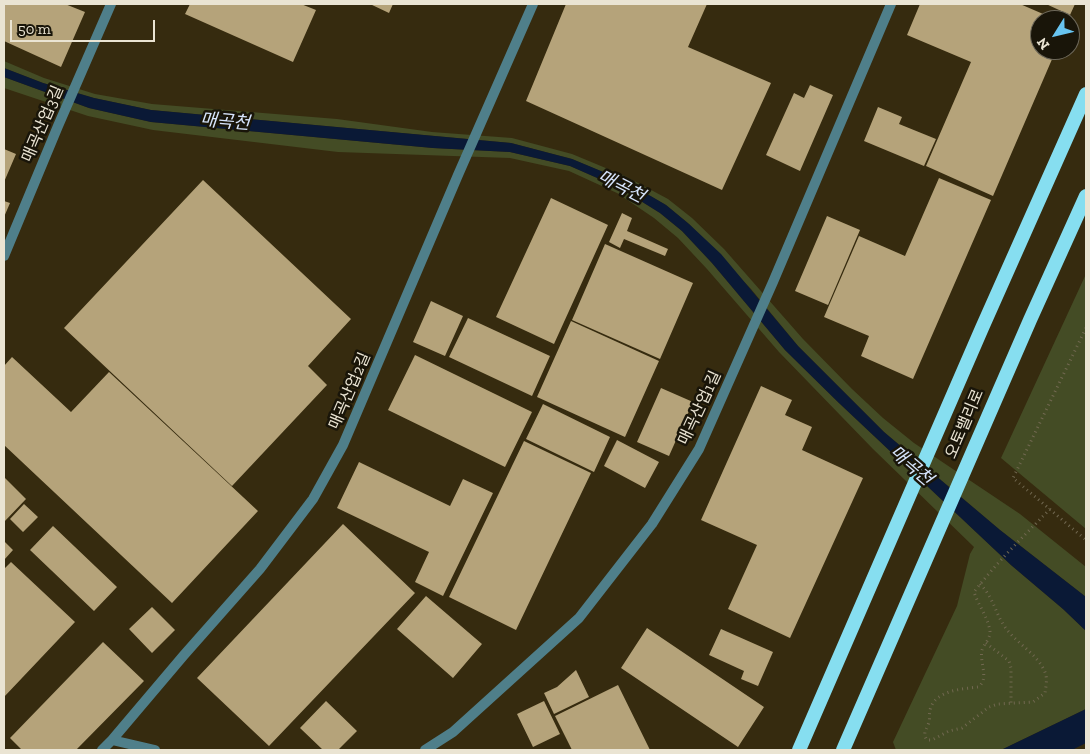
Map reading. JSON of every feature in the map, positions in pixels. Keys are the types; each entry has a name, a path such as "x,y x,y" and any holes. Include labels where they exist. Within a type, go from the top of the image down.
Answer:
{"highway":[{"path":"799,750 1086,94"},
{"name":"오토밸리로","path":"843,750 1086,196"}],"street":[{"name":"매곡산업3길","path":"4,256 58,126 112,4"},
{"name":"매곡산업2길","path":"112,740 260,569 313,499 343,445 533,4"},
{"name":"매곡산업1길","path":"425,750 453,732 579,618 652,524 699,449 774,282 891,4"},
{"path":"102,750 112,740 155,750"}],"path":[{"path":"1086,328 1013,478 1086,540"},
{"path":"980,584 992,598 1004,626 1038,661 1045,671 1045,693 1039,699 1025,704 1011,703 989,707 962,728 949,731 932,740 927,740 925,736 930,721 930,708 935,701 948,692 978,687 981,685 984,676 982,650 990,634 988,622 974,592 980,584 1050,509"},
{"path":"986,643 1004,655 1009,661 1011,668 1011,703"}],"green space":[{"path":"4,61 44,78 95,94 152,104 337,119 432,132 512,138 572,154 625,176 668,199 692,218 724,249 803,339 883,418 914,443 1020,514 1086,567 1086,597 1000,530 884,432 798,346 751,289 689,224 666,205 624,181 572,159 511,143 151,110 94,98 43,83 4,68"},
{"path":"4,77 89,108 151,122 433,148 510,152 570,166 620,188 660,213 682,231 712,263 785,350 1011,565 1086,631 1086,709 1001,750 896,750 893,742 957,606 970,554 974,547 873,449 779,352 678,238 654,218 617,193 569,171 510,158 338,152 153,130 88,116 4,88"},
{"path":"1086,274 1086,529 1001,458"}],"water":[{"name":"매곡천","path":"4,68 43,83 94,98 151,110 511,143 572,159 625,181 666,205 721,254 798,346 884,432 1000,530 1086,597 1086,631 1011,565 785,350 712,263 682,231 660,213 620,188 570,166 510,152 433,148 151,122 89,108 4,77"},
{"path":"1086,709 1086,743 1072,750 1001,750"}],"building":[{"path":"4,4 65,4 85,12 61,67 4,41"},
{"path":"190,4 301,4 316,10 293,62 185,14"},
{"path":"370,4 393,4 389,13"},
{"path":"566,4 707,4 688,47 771,83 722,190 526,101"},
{"path":"920,4 1020,4 1034,10 1030,10 1030,60 1052,60 993,196 926,166 971,62 907,35"},
{"path":"1046,4 1075,4 1072,10 1059,10"},
{"path":"810,85 833,95 800,171 766,155 794,93 804,98"},
{"path":"878,107 902,117 899,124 936,139 924,166 864,141"},
{"path":"4,149 16,154 4,182"},
{"path":"939,178 991,200 913,379 861,356 869,336 824,317 859,236 905,256"},
{"path":"203,180 351,319 308,366 327,385 232,486 64,328"},
{"path":"551,198 608,225 554,344 496,317"},
{"path":"4,201 10,203 4,217"},
{"path":"622,213 632,218 627,231 668,249 665,256 624,239 620,248 609,242"},
{"path":"827,216 860,230 828,305 795,291"},
{"path":"605,244 693,283 660,359 572,320"},
{"path":"431,301 463,316 445,356 413,342"},
{"path":"468,318 550,356 532,396 449,357"},
{"path":"571,321 659,361 625,437 537,397"},
{"path":"415,355 532,412 505,467 388,410"},
{"path":"12,357 71,412 109,372 258,511 172,603 4,445 4,366"},
{"path":"761,386 792,400 785,415 812,427 802,450 863,478 790,638 728,609 757,545 701,520"},
{"path":"661,388 693,402 669,456 637,442"},
{"path":"543,404 610,437 594,472 526,439"},
{"path":"617,440 659,462 645,488 604,466"},
{"path":"524,441 591,473 516,630 449,597"},
{"path":"359,462 450,506 463,479 493,493 443,596 415,582 429,552 337,508"},
{"path":"4,477 26,499 4,522"},
{"path":"24,504 38,517 23,532 10,519"},
{"path":"343,524 415,593 269,746 197,678"},
{"path":"53,526 117,587 94,611 30,550"},
{"path":"4,541 13,550 4,560"},
{"path":"11,562 75,622 4,697 4,569"},
{"path":"426,596 482,644 453,678 397,629"},
{"path":"152,607 175,630 152,653 129,629"},
{"path":"647,628 764,707 738,747 621,668"},
{"path":"721,629 773,652 758,686 741,679 744,671 709,655"},
{"path":"103,642 144,681 76,750 22,750 10,738"},
{"path":"576,670 589,697 554,714 544,693 557,687"},
{"path":"618,685 650,750 572,750 555,716"},
{"path":"326,701 357,731 338,750 323,750 300,728"},
{"path":"544,701 560,734 533,747 517,714"}]}
